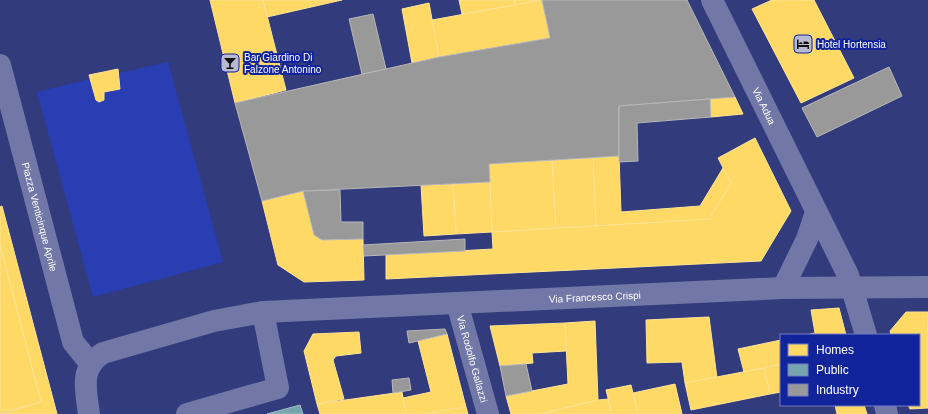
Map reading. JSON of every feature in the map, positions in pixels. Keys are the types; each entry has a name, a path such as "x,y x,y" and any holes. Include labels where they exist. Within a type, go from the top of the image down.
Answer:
{"street":[{"name":"Via Adua","path":"712,0 853,287 866,334"},
{"name":"Piazza Venticinque Aprile","path":"0,65 73,342 90,363"},
{"path":"783,288 807,239 816,212"},
{"name":"Via Francesco Crispi","path":"262,312 783,288 928,287"},
{"name":"Via Rodolfo Gallazzi","path":"457,304 488,414"},
{"path":"89,414 86,380 87,370 90,363 103,353 214,322 262,312 278,388 187,414"}],"shaded area":[{"path":"168,62 223,262 93,297 37,92 90,79 94,97 99,102 105,98 104,92 120,89 119,73"}],"building: Homes":[{"path":"210,0 263,0 286,90 235,103"},
{"path":"263,0 342,0 267,17"},
{"path":"459,0 514,0 515,5 462,14"},
{"path":"514,0 539,0 515,5"},
{"path":"542,0 550,38 439,57 432,20"},
{"name":"Hotel Hortensia","path":"772,0 814,0 854,78 801,103 752,9"},
{"path":"429,3 439,57 412,63 402,9"},
{"path":"118,69 120,89 104,92 104,100 99,102 96,100 89,75"},
{"path":"735,97 743,114 711,117 710,99"},
{"path":"755,138 791,211 761,261 386,279 386,255 493,249 492,232 709,219 731,183 718,158"},
{"path":"619,156 621,212 700,206 723,168 731,183 709,219 596,226 593,158"},
{"path":"593,158 596,226 556,228 552,160"},
{"path":"552,160 556,228 492,232 489,164"},
{"path":"490,182 492,232 456,234 453,184"},
{"path":"453,184 456,234 424,236 421,185"},
{"path":"303,191 314,235 322,240 363,239 364,280 304,282 278,265 262,201"},
{"path":"2,206 57,414 0,414 41,402 0,245 0,207"},
{"path":"0,245 41,402 0,413"},
{"path":"839,308 846,334 810,334 815,333 811,310"},
{"path":"906,312 928,312 928,408 910,409 908,406 920,406 920,334 891,334 890,331"},
{"path":"709,317 717,378 685,383 682,362 647,363 646,320"},
{"path":"595,321 598,400 541,414 511,414 506,396 568,384 565,323"},
{"path":"565,323 566,351 532,353 533,363 500,366 490,326"},
{"path":"359,332 361,353 336,356 333,360 344,399 317,404 304,351 313,334"},
{"path":"447,334 466,407 423,414 406,414 403,398 431,392 418,341"},
{"path":"780,340 780,364 744,372 738,349"},
{"path":"780,364 780,392 770,394 764,368"},
{"path":"764,368 770,394 691,410 685,383"},
{"path":"675,384 682,414 638,414 633,393"},
{"path":"631,385 638,414 612,414 606,390"},
{"path":"402,392 406,414 320,414 317,404"},
{"path":"608,399 612,414 541,414 598,400"},
{"path":"835,406 864,406 867,414 837,414"},
{"path":"466,407 468,414 423,414"}],"building: Public":[{"path":"300,405 303,414 267,414"}],"building: Industry":[{"path":"542,0 687,0 735,97 619,106 619,156 489,164 490,182 303,191 262,201 235,103 439,57 550,38"},
{"path":"373,14 386,69 362,74 349,19"},
{"path":"889,67 902,96 817,137 802,108"},
{"path":"710,99 711,117 637,123 638,161 619,162 619,106"},
{"path":"340,190 341,222 363,222 363,239 322,240 314,235 303,191"},
{"path":"465,239 465,251 364,256 363,245"},
{"path":"445,329 447,334 409,343 407,331"},
{"path":"526,364 532,391 506,396 500,366"},
{"path":"409,378 411,390 393,393 392,380"}],"place":[{"name":"Hotel Hortensia","path":"803,44"},
{"name":"Bar Giardino Di Falzone Antonino","path":"230,63"}]}
